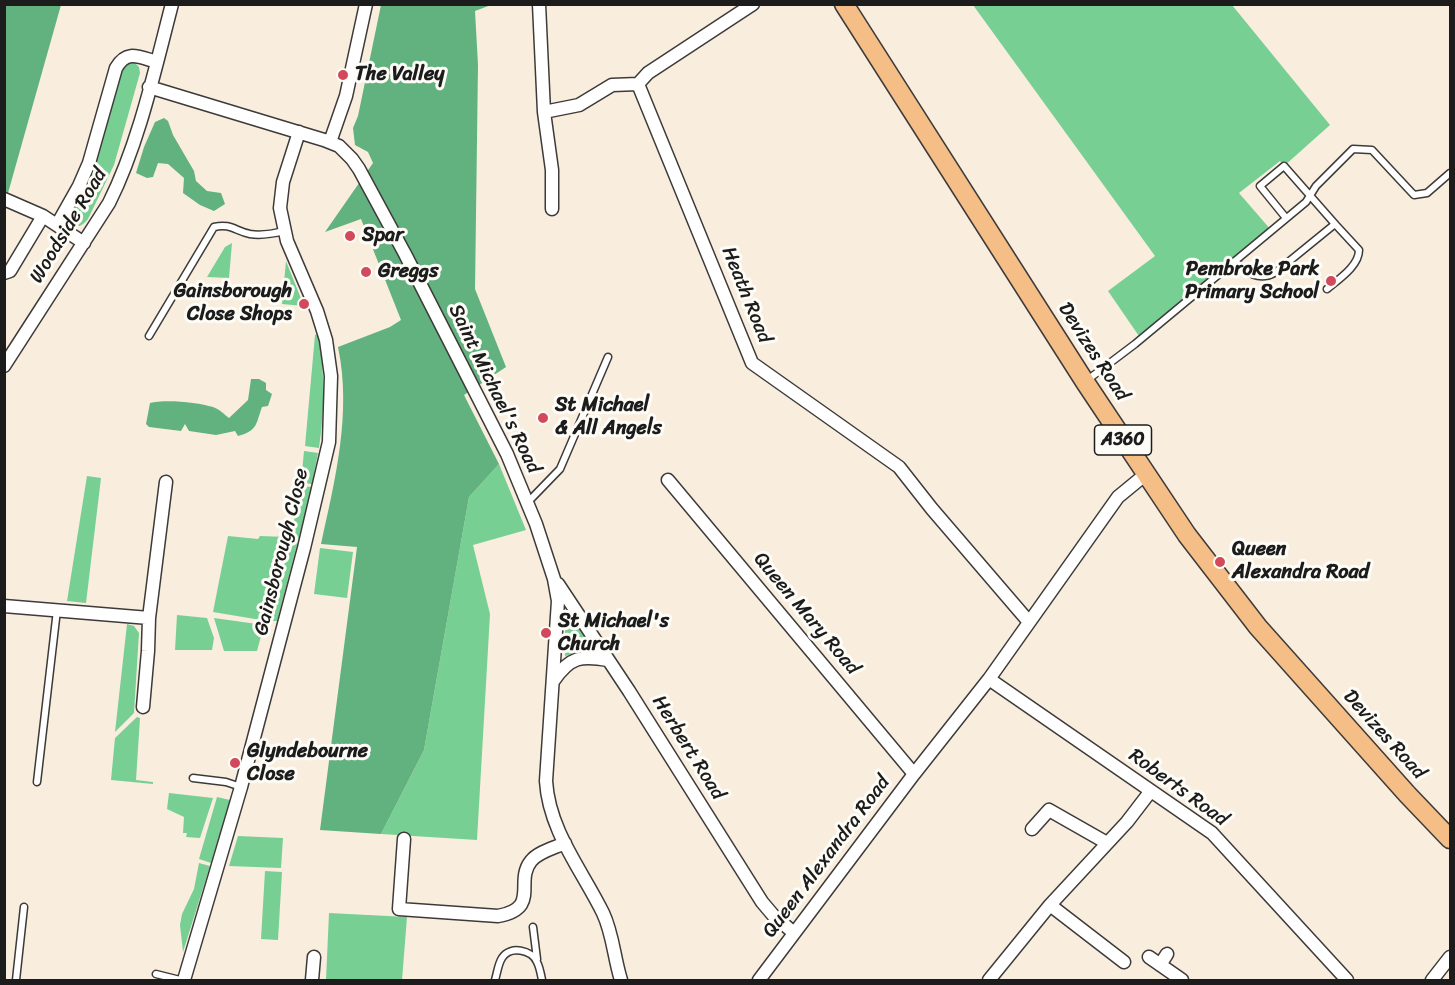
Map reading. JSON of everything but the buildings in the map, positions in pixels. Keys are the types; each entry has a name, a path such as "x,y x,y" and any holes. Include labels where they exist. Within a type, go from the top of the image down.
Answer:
{"main road":[{"name":"Devizes Road","path":"844,4 1085,382 1182,527 1246,613 1357,739 1450,839"}],"street":[{"name":"Woodside Road","path":"4,366 110,203 120,182 157,62 172,4"},
{"path":"330,142 340,119 366,4"},
{"path":"539,4 544,112 552,170 552,209"},
{"path":"544,112 579,105 612,85 638,84 648,73 753,4"},
{"name":"Woodside Road","path":"57,225 89,163 120,61 126,56 134,56 157,62"},
{"name":"Heath Road","path":"638,84 752,363 899,467 1029,622"},
{"name":"Saint Michael's Road","path":"149,87 330,142 339,146 359,169 498,435 528,502 554,579"},
{"name":"Gainsborough Close","path":"182,981 241,787 327,451 331,376 324,333 314,301 284,231 280,208 281,195 300,132"},
{"path":"4,199 43,216 84,243"},
{"path":"4,273 10,271 43,216"},
{"name":"Queen Alexandra Road","path":"759,981 914,774 989,679 1118,497 1146,474"},
{"name":"Queen Mary Road","path":"668,480 914,774"},
{"path":"143,707 149,618 166,482"},
{"path":"554,579 558,602 546,781 547,798 555,825 603,914 621,981"},
{"name":"Herbert Road","path":"554,579 762,903 772,915 794,933"},
{"path":"4,606 149,618"},
{"path":"554,681 572,660 593,657 608,660"},
{"name":"Roberts Road","path":"989,679 1212,833 1341,979"},
{"path":"989,981 1050,905 1127,822 1150,792"},
{"path":"1032,830 1049,810 1107,843"},
{"path":"404,839 399,909 498,916 511,914 520,906 525,895 526,868 530,861 537,855 565,843"},
{"path":"1050,905 1124,962"},
{"path":"312,981 314,957"},
{"path":"1432,981 1450,957"},
{"path":"1159,959 1182,981"}],"lane":[{"path":"1085,382 1135,344 1286,218 1311,196 1316,186 1353,149 1372,150 1414,195 1427,193 1450,173"},
{"path":"1286,218 1260,185 1284,166 1359,250 1355,264 1327,289"},
{"path":"1235,261 1249,272 1260,277 1267,277 1335,224"},
{"path":"149,336 214,227 225,225 249,234 268,235 284,231"},
{"path":"528,502 560,469 608,357"},
{"path":"37,782 57,610"},
{"path":"193,778 226,782 241,787"},
{"path":"16,981 24,907"},
{"path":"533,927 542,981"},
{"path":"495,981 502,957 510,951 520,950 537,960"},
{"path":"156,974 182,981"}],"green space":[{"path":"5,4 61,5 8,193 4,192"},
{"path":"381,5 491,5 475,11 478,65 475,289 506,367 464,395 499,464 469,497 424,750 381,834 320,830 357,547 321,544 340,446 343,397 338,347 390,327 401,320 361,219 325,232 373,163 368,152 355,145 353,128 358,116"},
{"path":"973,5 1232,5 1330,125 1284,166 1280,161 1239,193 1271,230 1141,339 1108,291 1155,256"},
{"path":"134,62 139,67 140,73 114,165 88,219 81,226 71,226 68,215 120,73 126,65"},
{"path":"164,118 168,121 173,135 194,171 196,181 207,191 221,193 225,204 214,211 200,205 183,193 184,178 168,164 158,163 153,177 147,178 136,173 155,122"},
{"path":"232,243 229,278 207,277 225,247"},
{"path":"286,261 304,306 282,304"},
{"path":"318,334 323,391 319,448 305,446 315,335"},
{"path":"251,379 259,379 266,383 266,390 272,394 268,406 262,407 253,429 245,434 238,436 235,431 216,435 189,431 185,424 181,431 149,427 146,424 150,403 164,401 207,405 229,418 248,400"},
{"path":"304,451 318,453 312,484 301,483"},
{"path":"499,464 526,530 473,545 490,614 477,840 381,834 424,750 469,497"},
{"path":"87,476 101,478 86,603 67,601"},
{"path":"300,486 312,487 277,621 270,621 291,538"},
{"path":"228,536 258,539 260,536 287,537 267,621 213,612"},
{"path":"320,548 353,552 347,598 314,594"},
{"path":"568,612 592,651 565,656 565,613"},
{"path":"177,615 207,618 214,638 212,650 175,650"},
{"path":"214,618 264,625 257,651 224,651"},
{"path":"127,624 134,626 139,633 134,713 115,732"},
{"path":"137,717 140,718 136,780 153,782 153,784 111,780 115,738"},
{"path":"169,793 213,798 200,838 186,837 187,833 183,833 184,817 167,809"},
{"path":"217,797 230,800 211,863 199,859"},
{"path":"238,836 283,838 281,868 229,866"},
{"path":"199,863 210,866 183,952 180,925 182,914 194,889"},
{"path":"265,871 282,872 278,940 261,939"},
{"path":"329,913 407,917 402,980 326,980"}],"place":[{"name":"The Valley","path":"343,75"},
{"name":"Spar","path":"350,236"},
{"name":"Greggs","path":"366,272"},
{"name":"Pembroke Park Primary School","path":"1331,281"},
{"name":"Gainsborough Close Shops","path":"304,304"},
{"name":"St Michael & All Angels","path":"543,418"},
{"name":"Queen Alexandra Road","path":"1220,562"},
{"name":"St Michael's Church","path":"546,633"},
{"name":"Glyndebourne Close","path":"235,763"}]}
